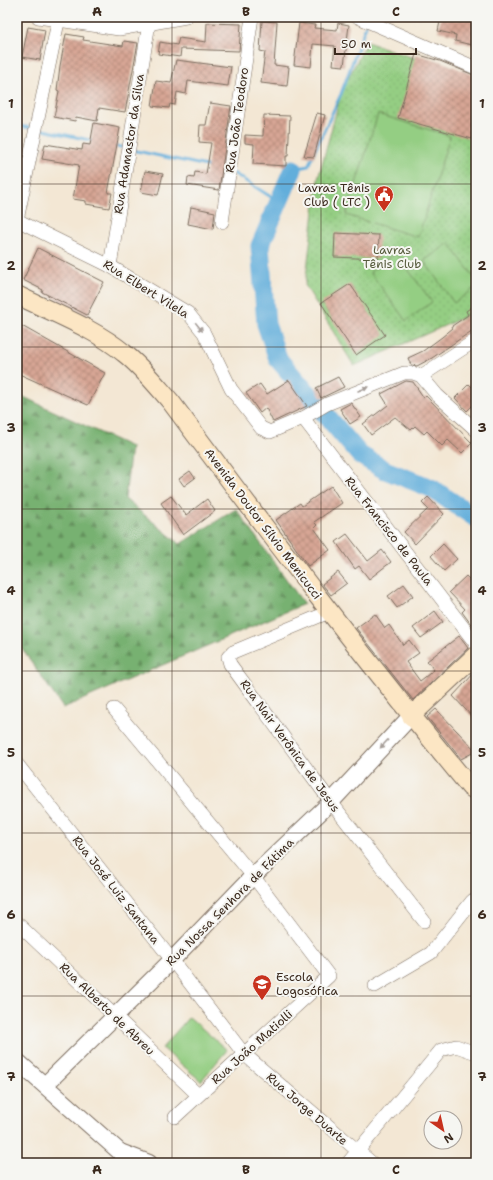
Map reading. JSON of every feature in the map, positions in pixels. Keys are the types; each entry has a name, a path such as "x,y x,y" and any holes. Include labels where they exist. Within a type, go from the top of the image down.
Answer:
{"main road":[{"name":"Avenida Doutor Sílvio Menicucci","path":"17,295 101,337 124,353 146,374 171,402 329,612 411,716 470,786 476,791"},
{"path":"411,716 476,655"}],"street":[{"path":"38,17 119,28 186,17"},
{"name":"Rua João Teodoro","path":"222,222 252,17"},
{"path":"358,17 476,68"},
{"path":"17,220 58,19"},
{"name":"Rua Adamastor da Silva","path":"110,266 149,23"},
{"name":"Rua Elbert Vilela","path":"17,220 110,266 188,313 204,333 232,389 262,428 270,432 308,415"},
{"path":"421,376 476,340"},
{"path":"308,415 327,404 399,374 413,373 421,376 437,395 476,430"},
{"name":"Rua Francisco de Paula","path":"308,415 476,644"},
{"name":"Rua Nair Verônica de Jesus","path":"329,612 233,652 228,657 230,664 331,802 424,921"},
{"path":"114,709 253,876"},
{"name":"Rua Nossa Senhora de Fátima","path":"45,1085 172,960 253,876 331,802 411,716"},
{"name":"Rua José Luiz Santana","path":"17,764 172,960 244,1054"},
{"name":"Rua João Matiolli","path":"174,1117 329,976 253,876"},
{"path":"375,986 431,953 474,902"},
{"name":"Rua Alberto de Abreu","path":"17,923 114,1017 198,1095"},
{"path":"348,1163 441,1050 456,1046 476,1053"},
{"name":"Rua Jorge Duarte","path":"244,1054 357,1152 372,1163"},
{"path":"17,1061 134,1160"}],"green space":[{"name":"Lavras Tênis Club","path":"367,42 476,79 476,309 462,318 354,366 305,285 318,179 342,90"},
{"path":"378,114 450,136 418,237 346,215"},
{"path":"449,243 476,280 476,287 454,303 424,261"},
{"path":"396,253 432,302 406,321 370,272"},
{"path":"17,394 131,447 125,499 180,544 236,509 304,604 63,708 17,641"},
{"path":"189,1017 227,1050 201,1081 162,1048"}],"building":[{"path":"441,17 460,20 461,18 476,21 476,46 455,41 456,35 438,31"},
{"path":"262,21 277,22 274,65 289,67 287,86 261,83 265,52 260,51"},
{"path":"207,23 241,24 239,51 181,49 180,57 158,54 160,42 177,45 179,38 206,42"},
{"path":"299,23 315,25 314,28 337,30 338,23 349,25 344,66 333,65 335,46 313,44 311,67 294,65"},
{"path":"28,27 45,30 40,60 22,57"},
{"path":"66,34 84,37 83,40 123,46 124,41 138,43 125,112 99,108 97,121 76,117 75,121 54,117 59,91 57,90 60,66"},
{"path":"416,54 440,61 476,76 476,125 472,139 398,118"},
{"path":"176,60 231,67 228,86 188,81 186,94 177,92 175,105 170,104 169,108 152,106 156,81 171,83"},
{"path":"210,103 231,106 219,190 187,185 188,177 194,178 195,172 206,174 211,143 199,142 200,125 206,125"},
{"path":"317,113 325,115 314,157 304,156"},
{"path":"264,115 290,116 286,166 253,164 254,144 245,143 245,135 263,136"},
{"path":"94,123 120,128 108,193 112,193 109,208 86,204 86,201 73,199 79,165 42,159 45,144 82,150 83,144 90,145"},
{"path":"145,171 163,174 158,195 141,192"},
{"path":"191,207 215,212 213,229 188,224"},
{"path":"335,233 379,235 378,259 334,257"},
{"path":"38,248 104,282 87,315 42,292 43,290 23,280"},
{"path":"350,284 385,335 356,355 321,303"},
{"path":"476,304 476,328 432,358 417,366 411,365 408,358 423,351 442,337 453,328 452,326 468,315 466,311"},
{"path":"20,325 105,373 88,405 17,373 17,331"},
{"path":"338,377 344,387 321,398 316,388"},
{"path":"289,380 307,406 273,422 266,408 260,413 246,393 260,384 267,394"},
{"path":"406,381 413,382 424,398 426,396 472,443 462,453 448,440 442,446 427,431 424,434 415,426 411,430 395,417 371,435 363,424 388,405 381,394"},
{"path":"469,384 476,391 476,402 467,411 455,398"},
{"path":"351,403 361,417 350,424 340,409"},
{"path":"190,471 195,478 184,486 179,479"},
{"path":"331,486 342,503 314,522 317,525 314,528 330,550 308,566 276,520 300,503 302,506"},
{"path":"171,496 186,515 207,499 215,511 183,535 161,503"},
{"path":"428,497 444,514 415,544 404,532 428,509 422,503"},
{"path":"347,534 368,561 382,550 391,562 369,579 359,566 355,569 336,542"},
{"path":"443,544 457,559 444,571 431,556"},
{"path":"338,572 347,583 331,595 322,584"},
{"path":"466,576 476,586 476,591 469,597 476,605 476,631 462,612 465,609 449,592"},
{"path":"404,584 413,596 397,608 388,596"},
{"path":"435,611 443,622 421,638 413,628"},
{"path":"375,614 385,628 389,625 403,645 409,640 419,653 406,662 420,681 434,670 427,661 459,636 468,648 413,700 356,628"},
{"path":"476,671 476,721 453,696"},
{"path":"436,709 476,751 461,759 427,717"}],"waterway":[{"path":"293,169 308,166 341,94 366,25"},
{"path":"17,126 33,128"},
{"path":"39,129 94,141"},
{"path":"113,145 125,148"},
{"path":"132,150 211,167"},
{"path":"293,169 260,246 266,324 278,359 360,455 385,470 431,488 476,518"},
{"path":"233,173 279,202"}],"place":[{"name":"Lavras Tênis Club ( LTC )","path":"384,212"},
{"name":"Escola Logosófica","path":"262,1001"}]}
